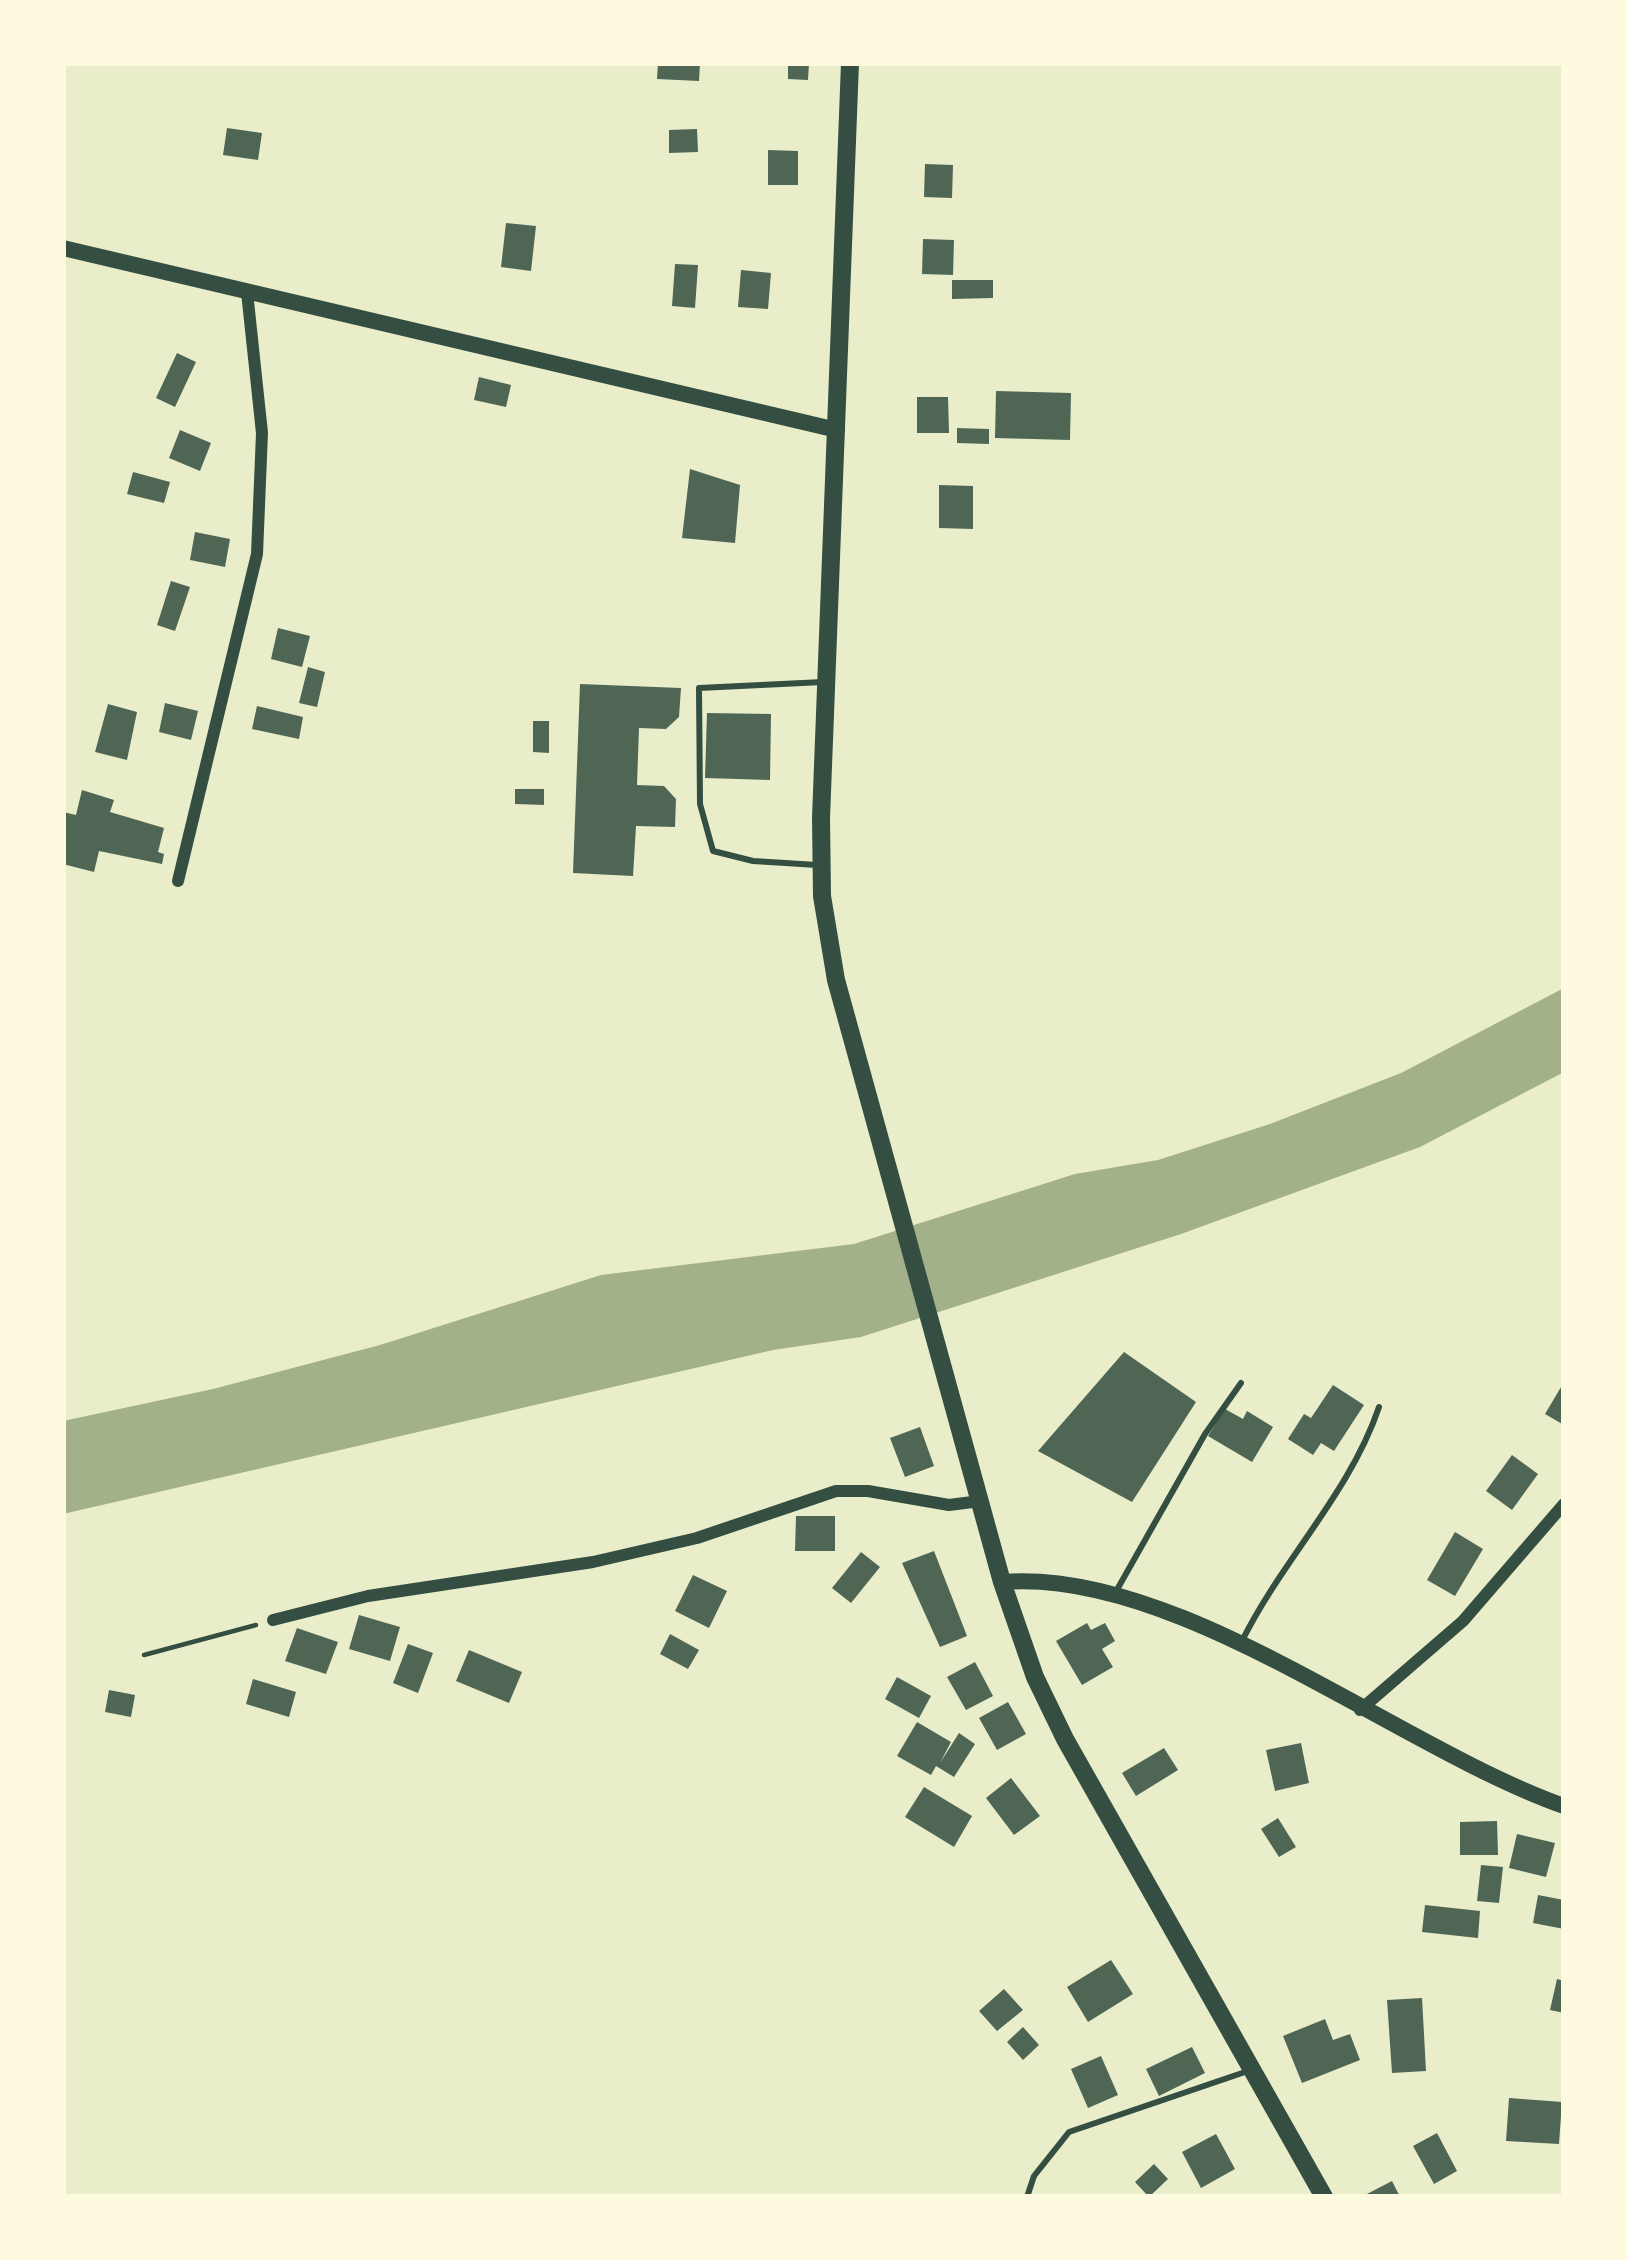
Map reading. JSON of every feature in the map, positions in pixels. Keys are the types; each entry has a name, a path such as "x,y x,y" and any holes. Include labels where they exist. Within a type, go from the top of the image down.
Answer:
{"main road":[{"path":"850,63 821,866 832,958 1002,1582 1035,1677 1065,1739 1324,2197"}],"street":[{"path":"63,248 836,430"},
{"path":"178,881 257,554 262,433 247,292"},
{"path":"273,1620 368,1596 593,1562 677,1543 836,1491 868,1491 949,1505 980,1501"},
{"path":"1360,1710 1463,1621 1564,1504"},
{"path":"1002,1582 1038,1582 1113,1596 1239,1646 1487,1777 1564,1806"}],"lane":[{"path":"821,866 753,861 713,851 700,804 699,688 827,682"},
{"path":"1113,1596 1205,1434 1241,1383"},
{"path":"1239,1646 1260,1604 1366,1446 1379,1407"},
{"path":"1028,2197 1034,2176 1069,2132 1251,2069"}],"path":[{"path":"144,1655 273,1620"}],"shaded area":[{"path":"1564,988 1564,1072 1420,1147 1181,1234 861,1337 773,1350 63,1514 63,1421 213,1389 380,1345 601,1275 854,1244 1075,1174 1158,1160 1270,1124 1401,1073"}],"building":[{"path":"658,63 700,63 699,81 657,79"},
{"path":"788,63 809,63 808,80 788,79"},
{"path":"227,128 262,133 258,160 223,155"},
{"path":"697,129 698,152 669,153 669,130"},
{"path":"768,150 798,151 798,185 768,185"},
{"path":"925,164 953,165 952,198 924,197"},
{"path":"506,223 536,226 531,271 501,267"},
{"path":"923,239 954,240 953,275 922,274"},
{"path":"675,264 698,265 695,308 672,306"},
{"path":"741,270 771,273 768,309 738,307"},
{"path":"952,280 993,280 993,298 952,299"},
{"path":"177,353 196,362 175,407 156,398"},
{"path":"479,377 511,385 506,407 474,400"},
{"path":"996,391 1071,393 1070,440 995,438"},
{"path":"917,397 948,397 949,433 917,433"},
{"path":"957,428 989,429 989,444 957,443"},
{"path":"180,430 211,443 200,471 169,458"},
{"path":"690,469 740,485 735,543 682,538"},
{"path":"133,472 170,482 164,503 127,494"},
{"path":"939,485 973,486 973,529 939,528"},
{"path":"195,532 230,539 225,567 190,560"},
{"path":"171,581 190,587 175,631 157,625"},
{"path":"278,628 310,636 302,667 271,659"},
{"path":"308,667 325,672 317,707 299,703"},
{"path":"580,684 681,688 679,717 666,729 639,728 637,785 664,786 676,799 675,827 636,826 633,876 573,873"},
{"path":"165,703 198,711 191,740 159,732"},
{"path":"108,704 137,712 127,760 95,752"},
{"path":"257,706 303,717 299,739 252,729"},
{"path":"707,713 771,714 770,780 705,778"},
{"path":"533,721 549,721 549,753 533,752"},
{"path":"515,789 544,789 544,805 515,804"},
{"path":"82,790 114,800 110,812 164,828 158,852 164,854 162,864 99,851 94,872 63,864 63,812 76,815"},
{"path":"1124,1352 1196,1402 1132,1502 1038,1451"},
{"path":"1564,1382 1564,1425 1545,1414"},
{"path":"1333,1385 1364,1405 1334,1451 1321,1443 1313,1455 1288,1439 1304,1414 1311,1418"},
{"path":"1225,1409 1243,1419 1247,1411 1273,1427 1252,1462 1208,1436"},
{"path":"920,1427 934,1466 905,1477 890,1438"},
{"path":"1512,1455 1538,1474 1512,1510 1486,1491"},
{"path":"796,1516 835,1516 835,1551 795,1551"},
{"path":"1455,1532 1483,1549 1455,1596 1427,1580"},
{"path":"934,1551 967,1636 940,1647 902,1563"},
{"path":"861,1552 880,1567 851,1603 832,1588"},
{"path":"693,1575 727,1591 709,1628 675,1611"},
{"path":"359,1615 400,1627 390,1661 349,1649"},
{"path":"1087,1623 1091,1630 1105,1623 1115,1641 1102,1649 1113,1667 1082,1685 1056,1641"},
{"path":"297,1628 338,1642 326,1674 285,1661"},
{"path":"670,1634 699,1650 688,1669 660,1654"},
{"path":"408,1644 433,1653 418,1693 393,1683"},
{"path":"469,1650 522,1672 509,1703 456,1681"},
{"path":"975,1662 993,1696 966,1710 947,1677"},
{"path":"897,1677 931,1696 919,1718 885,1699"},
{"path":"253,1679 296,1692 289,1717 246,1704"},
{"path":"109,1690 135,1695 131,1717 105,1712"},
{"path":"1008,1702 1026,1734 997,1750 979,1718"},
{"path":"917,1722 951,1742 940,1763 959,1733 975,1744 954,1777 936,1766 931,1775 897,1756"},
{"path":"1301,1743 1309,1783 1275,1791 1266,1750"},
{"path":"1164,1748 1178,1770 1136,1796 1122,1773"},
{"path":"1011,1778 1040,1816 1014,1835 986,1798"},
{"path":"924,1787 972,1816 954,1847 905,1817"},
{"path":"1278,1818 1296,1847 1279,1857 1261,1829"},
{"path":"1497,1821 1498,1855 1460,1855 1460,1822"},
{"path":"1517,1834 1555,1843 1546,1877 1509,1868"},
{"path":"1481,1865 1503,1867 1499,1903 1477,1901"},
{"path":"1538,1895 1564,1900 1564,1929 1533,1923"},
{"path":"1425,1905 1480,1911 1478,1938 1422,1932"},
{"path":"1111,1960 1133,1994 1088,2022 1067,1987"},
{"path":"1557,1979 1564,1981 1564,2013 1550,2010"},
{"path":"1004,1989 1023,2010 997,2031 979,2011"},
{"path":"1422,1998 1426,2071 1392,2073 1387,2000"},
{"path":"1325,2019 1333,2040 1350,2034 1360,2060 1302,2083 1283,2036"},
{"path":"1023,2027 1039,2045 1023,2060 1007,2042"},
{"path":"1192,2047 1205,2073 1159,2096 1146,2069"},
{"path":"1101,2056 1118,2095 1088,2108 1071,2069"},
{"path":"1509,2098 1562,2102 1559,2144 1506,2141"},
{"path":"1437,2133 1457,2171 1434,2184 1413,2146"},
{"path":"1216,2134 1235,2169 1201,2188 1182,2152"},
{"path":"1154,2164 1168,2179 1149,2197 1135,2182"},
{"path":"1392,2181 1400,2197 1367,2194"}]}
